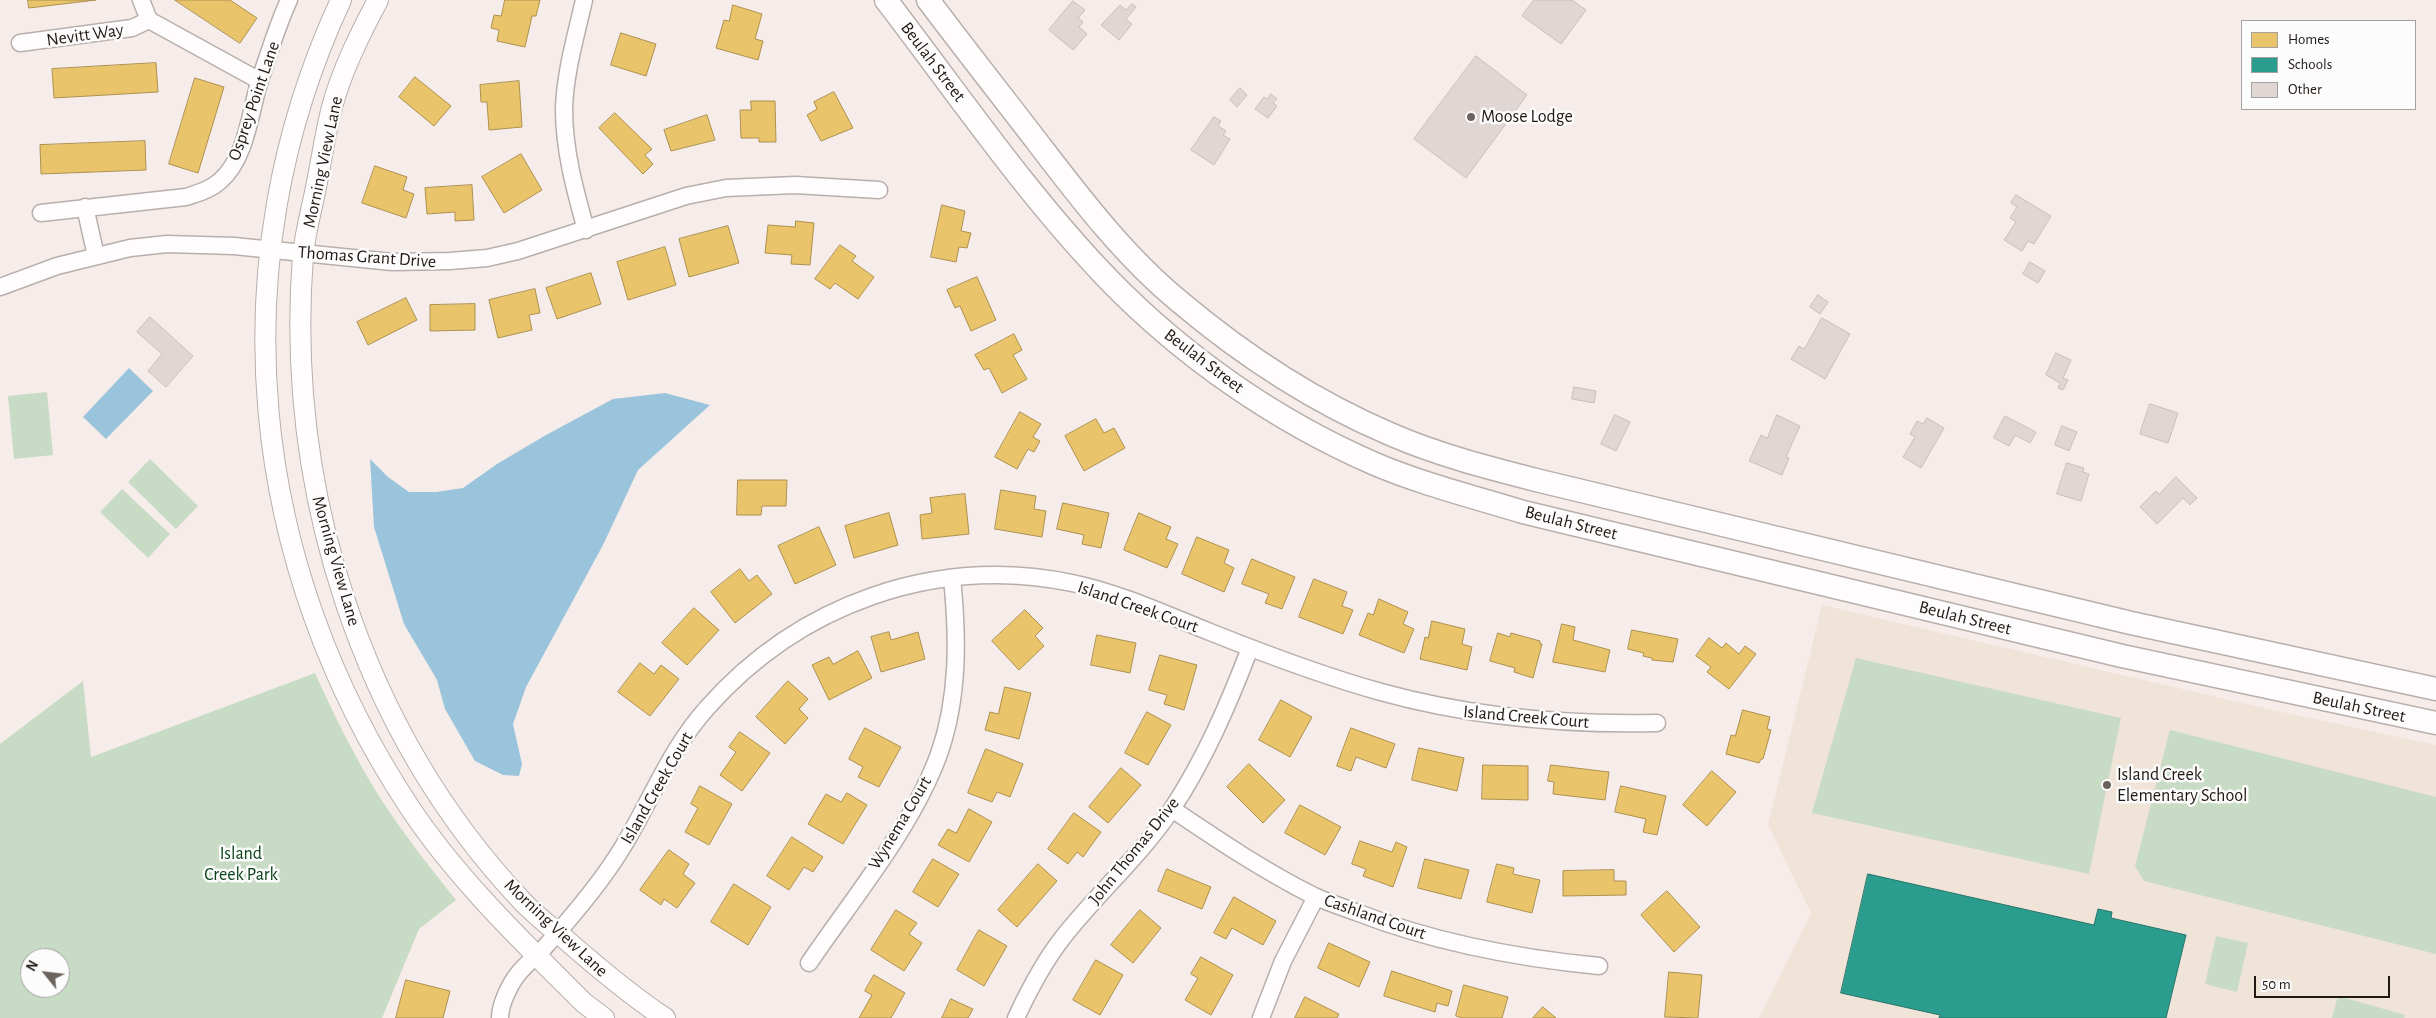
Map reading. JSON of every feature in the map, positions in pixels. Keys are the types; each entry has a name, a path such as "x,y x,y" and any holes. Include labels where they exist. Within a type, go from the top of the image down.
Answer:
{"main road":[{"name":"Beulah Street","path":"886,0 1055,219 1110,281 1155,323 1207,366 1257,401 1322,438 1384,467 1444,489 1523,512 2181,669 2436,723"},
{"name":"Beulah Street","path":"928,0 1076,192 1132,256 1178,302 1278,375 1338,409 1390,435 1456,459 2190,636 2436,689"},
{"path":"2181,669 2190,636"}],"street":[{"path":"141,0 149,20 260,81"},
{"name":"Osprey Point Lane","path":"40,212 186,197 206,191 221,181 232,167 241,147 260,81 289,0"},
{"name":"Morning View Lane","path":"341,0 324,37 288,145 269,251 264,341 271,443 290,537 304,588 319,632 359,722 410,808 475,891 584,1003 604,1018"},
{"name":"Morning View Lane","path":"378,0 348,63 333,105 304,252 300,340 308,441 326,536 355,630 395,721 446,806 512,890 605,974 665,1018"},
{"path":"584,0 568,68 564,108 569,168 586,230"},
{"name":"Nevitt Way","path":"20,43 132,28 149,20"},
{"name":"Thomas Grant Drive","path":"0,287 57,266 130,248 166,244 234,246 392,262 487,258 518,252 686,196 735,186 795,185 879,190"},
{"path":"85,208 96,256"},
{"name":"Island Creek Court","path":"500,1018 500,1009 518,974 558,933 600,880 624,845 680,743 704,710 733,680 780,641 815,620 862,598 905,585 952,578 1013,576 1071,583 1118,595 1250,648 1379,691 1452,710 1510,718 1657,723"},
{"name":"Wynema Court","path":"809,964 904,825 924,789 939,753 952,700 956,668 956,621 952,578"},
{"name":"John Thomas Drive","path":"1016,1018 1027,993 1063,937 1132,860 1172,809 1206,749 1231,697 1250,648"},
{"name":"Cashland Court","path":"1172,809 1237,853 1316,897 1377,920 1449,943 1542,960 1599,966"},
{"path":"1261,1018 1283,961 1316,897"}],"shaded area":[{"name":"Island Creek Elementary School","path":"1822,605 2268,709 2436,745 2436,1018 1759,1018 1811,913 1768,825"}],"green space":[{"path":"47,392 53,455 14,459 8,396"},
{"path":"150,459 198,506 176,529 128,482"},
{"path":"122,489 170,534 148,558 100,512"},
{"path":"1856,658 2121,718 2089,874 1812,813"},
{"name":"Island Creek Park","path":"315,673 361,766 379,796 406,836 456,900 419,929 382,1018 0,1018 0,744 83,681 91,757"},
{"path":"2170,730 2436,797 2436,954 2144,881 2135,866"},
{"path":"2216,936 2248,943 2237,992 2205,984"},
{"path":"2338,996 2405,1015 2404,1018 2332,1018"}],"water":[{"path":"129,368 153,391 106,439 83,417"},
{"path":"665,393 710,405 638,470 603,545 526,687 513,724 522,764 519,776 503,775 475,761 445,709 437,680 404,624 374,527 370,459 388,477 409,492 436,492 463,488 497,464 613,399"}],"building: Homes":[{"path":"28,0 96,0 29,8"},
{"path":"175,0 230,0 257,18 240,43"},
{"path":"505,0 540,0 536,16 532,16 525,47 497,41 499,30 491,28 494,15 501,16"},
{"path":"733,5 762,14 755,39 763,41 758,60 716,48 724,20 729,21"},
{"path":"621,33 656,44 646,76 611,65"},
{"path":"156,63 158,92 54,98 52,69"},
{"path":"415,77 451,106 434,126 399,97"},
{"path":"195,78 224,87 198,173 169,164"},
{"path":"519,81 522,127 489,130 487,102 481,102 480,85"},
{"path":"834,92 853,128 821,141 807,115 817,109 814,102"},
{"path":"751,101 775,101 776,142 759,142 759,138 741,138 740,110 751,110"},
{"path":"615,113 652,149 645,155 653,164 643,174 599,128"},
{"path":"707,115 715,140 671,151 664,130"},
{"path":"145,141 146,170 41,174 40,145"},
{"path":"521,154 542,190 504,213 482,177"},
{"path":"375,166 407,177 403,190 414,194 406,218 362,203"},
{"path":"472,185 474,220 455,221 455,212 427,214 425,188"},
{"path":"942,205 965,211 961,231 971,233 967,248 959,247 956,262 931,257"},
{"path":"796,221 814,223 810,265 791,264 792,255 765,253 768,225 795,227"},
{"path":"728,226 739,263 689,277 679,239"},
{"path":"840,245 856,256 852,261 874,277 858,299 835,283 830,289 815,279"},
{"path":"665,247 676,285 628,300 617,262"},
{"path":"591,273 601,304 557,319 546,288"},
{"path":"977,277 996,320 971,331 960,306 955,308 947,290"},
{"path":"535,289 540,313 529,315 532,330 498,338 489,300"},
{"path":"406,298 417,320 368,345 357,322"},
{"path":"475,304 475,330 430,331 430,305"},
{"path":"1014,334 1022,350 1013,355 1027,379 1002,393 989,368 984,370 975,355"},
{"path":"1020,412 1041,424 1033,437 1040,441 1034,452 1028,449 1017,469 995,457"},
{"path":"1096,419 1104,433 1114,428 1125,448 1084,471 1065,436"},
{"path":"738,480 787,480 786,506 762,506 761,515 737,515"},
{"path":"1001,490 1036,496 1034,509 1046,511 1042,537 995,529"},
{"path":"965,494 969,534 922,539 920,515 932,513 930,498"},
{"path":"1063,503 1109,513 1101,548 1082,544 1084,535 1057,529"},
{"path":"889,513 898,545 854,558 845,526"},
{"path":"1139,513 1171,527 1166,539 1178,544 1167,568 1124,550"},
{"path":"819,527 836,565 795,584 778,546"},
{"path":"1197,537 1229,550 1224,563 1234,568 1224,592 1182,574"},
{"path":"1252,559 1295,577 1282,609 1265,603 1269,594 1242,584"},
{"path":"740,569 749,581 757,575 772,594 735,623 711,592"},
{"path":"1314,579 1347,592 1342,606 1353,610 1343,634 1299,617"},
{"path":"1379,599 1408,612 1403,624 1414,629 1404,653 1359,635 1368,613 1373,615"},
{"path":"694,608 719,630 687,665 662,643"},
{"path":"1025,610 1043,628 1035,636 1044,646 1019,670 992,641"},
{"path":"1432,621 1465,629 1462,644 1472,647 1467,670 1420,659 1425,637 1428,638"},
{"path":"1562,624 1575,627 1573,640 1610,650 1605,672 1553,662"},
{"path":"1632,630 1678,639 1673,662 1652,660 1652,658 1643,656 1644,653 1628,649"},
{"path":"889,632 891,640 918,632 925,659 881,672 871,637"},
{"path":"1498,633 1510,637 1511,633 1540,641 1540,644 1542,644 1533,678 1514,672 1515,668 1490,661"},
{"path":"1097,635 1136,643 1130,673 1091,665"},
{"path":"1709,638 1722,648 1726,643 1739,654 1745,646 1756,654 1729,689 1707,672 1711,667 1696,656"},
{"path":"858,651 872,678 829,700 812,665 829,657 833,664"},
{"path":"1160,655 1197,665 1184,710 1164,704 1167,695 1149,690"},
{"path":"640,663 654,674 661,665 679,679 650,716 618,692"},
{"path":"788,681 808,699 799,709 808,718 785,744 756,717"},
{"path":"1005,687 1031,693 1019,739 985,730 990,712 998,714"},
{"path":"1281,700 1312,717 1290,757 1259,740"},
{"path":"1743,710 1770,717 1767,729 1771,730 1763,759 1759,763 1726,754 1731,735 1735,736"},
{"path":"1147,712 1171,725 1148,765 1125,753"},
{"path":"865,728 901,747 879,787 858,777 863,767 849,759"},
{"path":"1351,728 1395,744 1386,768 1356,757 1351,771 1337,766"},
{"path":"740,732 770,753 742,791 720,775 736,752 729,747"},
{"path":"1419,748 1464,758 1457,791 1412,780"},
{"path":"986,749 1023,764 1010,797 997,792 992,802 968,793"},
{"path":"1249,764 1285,800 1263,823 1227,787"},
{"path":"1483,765 1528,766 1528,800 1482,799"},
{"path":"1551,765 1609,772 1605,800 1553,794 1554,782 1548,781"},
{"path":"1121,768 1141,785 1108,823 1089,807"},
{"path":"1712,771 1736,792 1707,826 1683,805"},
{"path":"700,786 732,804 709,845 685,832 698,808 691,804"},
{"path":"1621,786 1666,796 1657,835 1643,832 1646,819 1615,812"},
{"path":"847,793 867,805 843,844 808,824 826,794 841,802"},
{"path":"1300,805 1341,827 1325,855 1285,833"},
{"path":"969,809 992,822 969,862 938,845 948,829 956,833"},
{"path":"1074,813 1101,832 1083,857 1077,852 1068,864 1048,849"},
{"path":"792,837 823,857 813,872 804,867 789,890 767,876"},
{"path":"1360,841 1392,852 1396,842 1407,847 1393,887 1363,876 1366,869 1352,864"},
{"path":"669,850 689,864 683,874 695,883 677,908 664,899 661,905 640,890"},
{"path":"933,859 959,874 938,907 913,892"},
{"path":"1425,859 1469,870 1461,899 1418,888"},
{"path":"1038,864 1057,881 1017,927 998,910"},
{"path":"1497,864 1514,868 1513,874 1540,880 1532,913 1487,902"},
{"path":"1167,869 1211,887 1202,909 1158,891"},
{"path":"1614,870 1614,881 1626,881 1626,895 1563,896 1563,871"},
{"path":"734,884 771,907 748,945 711,922"},
{"path":"1667,891 1700,927 1674,952 1641,915"},
{"path":"1234,897 1276,921 1263,945 1232,928 1226,939 1214,933"},
{"path":"896,910 917,923 909,934 922,943 904,971 871,950"},
{"path":"1140,910 1161,928 1133,963 1111,945"},
{"path":"979,930 1007,946 984,986 957,970"},
{"path":"1329,943 1370,962 1359,987 1318,968"},
{"path":"1201,957 1233,975 1211,1015 1185,1000 1198,978 1191,974"},
{"path":"1096,960 1123,975 1100,1015 1073,1000"},
{"path":"1392,971 1452,991 1448,1006 1437,1003 1435,1012 1384,996"},
{"path":"1669,972 1702,975 1698,1018 1665,1017"},
{"path":"874,975 905,993 891,1018 859,1018 872,995 865,991"},
{"path":"406,980 450,991 443,1018 396,1018"},
{"path":"1464,985 1508,997 1502,1018 1463,1018 1456,1016"},
{"path":"1305,997 1339,1014 1337,1018 1295,1018"},
{"path":"951,999 973,1009 968,1018 942,1018"},
{"path":"1543,1007 1556,1018 1533,1018"}],"building: Schools":[{"path":"1868,874 2094,925 2098,909 2112,912 2111,918 2186,935 2166,1018 1939,1018 1940,1015 1841,993"}],"building: Other":[{"path":"1534,0 1572,0 1586,10 1561,44 1522,16"},
{"path":"1073,1 1085,10 1078,18 1083,22 1079,27 1087,34 1073,50 1049,30"},
{"path":"1132,4 1136,7 1126,19 1132,24 1119,40 1101,25 1120,5 1126,10"},
{"name":"Moose Lodge","path":"1476,56 1527,95 1466,178 1414,139"},
{"path":"1240,88 1247,95 1237,107 1230,100"},
{"path":"1271,94 1277,99 1273,103 1277,106 1268,118 1255,109 1264,97 1267,99"},
{"path":"1214,117 1221,121 1218,126 1226,131 1223,135 1230,139 1214,165 1191,150"},
{"path":"2016,195 2051,216 2034,244 2028,241 2022,251 2004,240 2016,222 2010,218 2017,207 2011,203"},
{"path":"2030,262 2045,271 2038,283 2023,274"},
{"path":"1818,295 1828,302 1820,314 1810,307"},
{"path":"150,317 193,356 166,387 148,371 162,354 137,332"},
{"path":"1822,318 1850,334 1825,379 1791,359 1799,346 1804,349"},
{"path":"2056,353 2071,360 2063,378 2068,380 2063,390 2058,388 2060,383 2046,375"},
{"path":"1574,387 1596,391 1594,403 1572,399"},
{"path":"2150,404 2178,413 2168,443 2140,434"},
{"path":"1615,415 1630,422 1616,451 1601,444"},
{"path":"1777,415 1800,426 1786,457 1789,458 1782,475 1749,461 1761,435 1767,438"},
{"path":"2005,416 2036,432 2030,443 2015,435 2009,446 1994,438"},
{"path":"1927,418 1944,428 1921,468 1903,457 1915,437 1910,434 1917,421 1923,424"},
{"path":"2062,426 2077,432 2069,451 2055,445"},
{"path":"2067,463 2084,468 2083,472 2089,474 2081,501 2057,494"},
{"path":"2176,477 2197,498 2190,505 2183,498 2157,524 2140,507 2156,491 2159,494"}],"place":[{"name":"Moose Lodge","path":"1471,117"},
{"name":"Island Creek Elementary School","path":"2107,785"}]}
